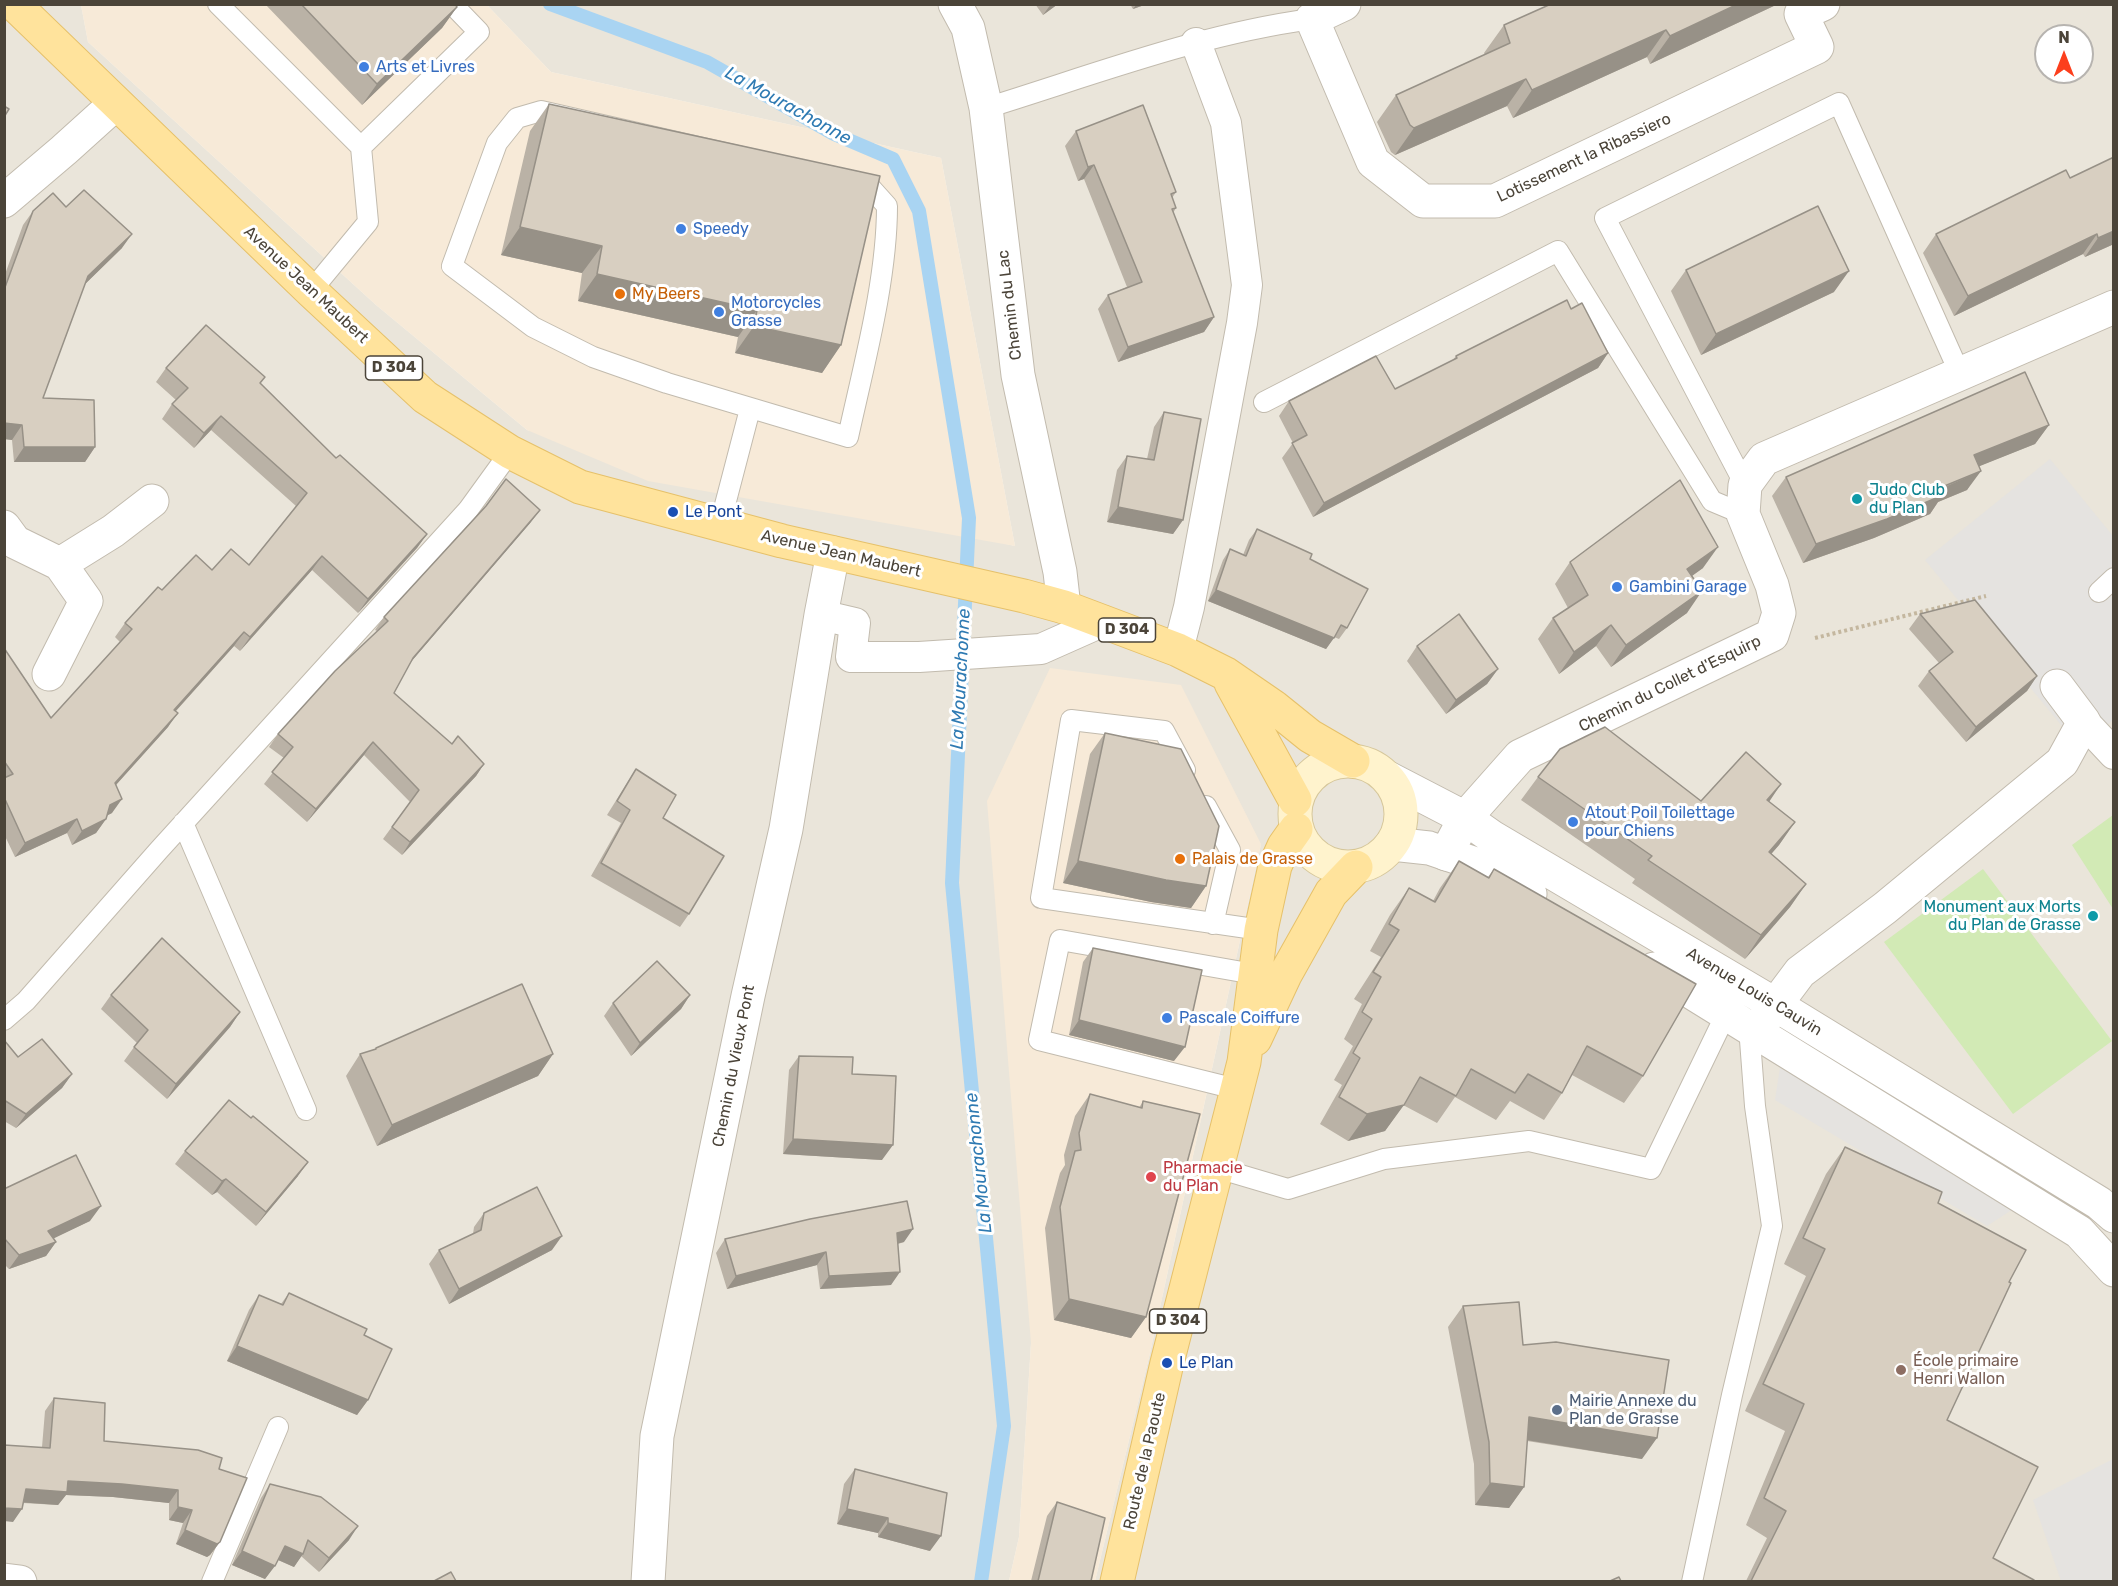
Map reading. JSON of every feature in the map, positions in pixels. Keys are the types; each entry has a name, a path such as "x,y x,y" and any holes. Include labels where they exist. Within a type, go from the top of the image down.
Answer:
{"main road":[{"name":"Avenue Jean Maubert","path":"14,4 311,291 425,397 510,452 580,487 834,553 1024,596 1104,621 1178,650 1226,674 1274,707 1310,736 1353,761"},
{"path":"1226,674 1296,815 1302,844 1312,855 1340,868 1356,867 1377,860 1392,844 1400,828 1402,811 1397,794 1388,778 1378,769 1353,761 1338,761 1323,766 1302,786 1296,815"},
{"name":"Route de la Paoute","path":"1117,1581 1167,1363 1240,1076 1261,930 1275,866 1296,815"},
{"name":"Route de la Paoute","path":"1240,1076 1285,975 1330,893 1356,867"}],"street":[{"name":"Chemin du Lac","path":"955,4 968,28 986,108 1018,375 1060,572 1064,607"},
{"path":"1312,19 1344,4"},
{"name":"Lotissement la Ribassiero","path":"1312,19 1372,162 1423,201 1495,201 1817,47 1802,14 1823,4"},
{"path":"1178,650 1191,596 1242,323 1247,285 1226,123 1196,43"},
{"path":"4,201 116,104"},
{"path":"1744,500 1764,459 2114,307"},
{"name":"Chemin du Collet d'Esquirp","path":"1446,854 1465,818 1520,756 1772,636 1779,613 1773,585 1744,500"},
{"path":"60,564 113,531 152,501"},
{"path":"4,527 15,542 60,564 87,601 49,674"},
{"name":"Chemin du Vieux Pont","path":"648,1581 657,1436 748,996 786,830 821,615 834,553"},
{"path":"821,615 855,623 850,657 919,657 1041,649 1104,621"},
{"path":"2057,686 2084,722 2114,754"},
{"path":"1744,1024 1776,1005 1800,972 1885,908 2062,762 2084,722"},
{"name":"Avenue Louis Cauvin","path":"1388,778 1465,818 1492,837 1776,1005 2098,1203 2114,1216"},
{"path":"1392,844 1429,848 1479,865 1551,906"},
{"name":"Avenue Louis Cauvin","path":"1630,954 2079,1232 2114,1270"},
{"path":"4,1580 20,1581"}],"lane":[{"path":"218,4 361,147 368,222 311,291"},
{"path":"361,147 479,32 452,4"},
{"path":"986,108 1196,43 1282,23 1312,19"},
{"path":"1264,402 1558,251 1712,501 1744,500 1605,218 1839,103 1960,374"},
{"path":"541,111 869,186 887,206 887,239 869,341 848,437 750,409 593,357 533,327 452,266 497,143 516,118 541,111"},
{"path":"720,524 750,409"},
{"path":"4,1020 26,1001 183,823 468,510 510,452"},
{"path":"2098,592 2114,578"},
{"path":"1213,924 1230,850 1164,731 1071,720 1041,897 1213,924 1261,930"},
{"path":"183,823 306,1110"},
{"path":"1240,1076 1039,1040 1060,940 1254,974"},
{"path":"1217,1168 1288,1188 1384,1159 1529,1141 1652,1169 1744,1024"},
{"path":"1692,1581 1732,1395 1773,1226 1744,1024"},
{"path":"212,1581 278,1427"}],"path":[{"path":"1774,627 1800,641 1986,596"}],"shaded area":[{"path":"5,5 81,5 88,42 376,305 527,430 1015,546 941,158 551,72 487,5 2113,5 2113,1581 1095,1581 1150,1353 1261,844 1031,1343 1019,1537 1009,1581 5,1582"},
{"path":"81,5 487,5 551,72 941,158 1015,546 648,481 527,430 376,305 88,42"},
{"path":"2050,459 2113,536 2113,720 2080,748 1925,560"},
{"path":"1050,668 1181,685 1261,844 1150,1353 1095,1581 1009,1581 1019,1537 1031,1343 987,801"},
{"path":"1784,1041 2038,1193 1987,1226 1775,1100"},
{"path":"2113,1459 2113,1581 2061,1581 2033,1500"}],"green space":[{"path":"2113,815 2113,909 2072,845"},
{"path":"1983,869 2112,1041 2013,1114 1884,942"}],"building":[{"name":"Arts et Livres","path":"301,4 455,4 457,7 377,84"},
{"path":"1551,4 1738,4 1670,36 1666,30 1532,90 1526,79 1414,128 1410,125 1396,95 1510,43 1504,25"},
{"name":"Speedy","path":"549,104 880,176 841,345 754,326 757,310 597,274 602,246 520,227"},
{"path":"1143,105 1176,192 1171,194 1176,208 1172,209 1214,317 1128,347 1108,295 1142,282 1094,165 1088,167 1076,131"},
{"path":"4,106 9,109 4,117"},
{"path":"2114,157 2114,231 2098,238 2097,234 1968,296 1936,234 2066,170 2070,178"},
{"path":"84,190 132,234 88,276 43,398 94,400 95,447 24,447 22,425 4,423 4,290 33,211 53,193 66,207"},
{"path":"1818,206 1849,271 1716,334 1686,270"},
{"path":"1567,300 1571,309 1582,303 1608,353 1324,503 1292,443 1307,435 1289,401 1376,356 1395,389"},
{"path":"206,325 265,377 260,383 336,458 340,455 427,534 368,599 322,556 250,637 244,632 174,710 178,713 115,783 122,799 110,805 106,819 82,831 77,819 25,843 4,797 4,778 13,774 4,761 4,648 51,718 132,629 125,623 158,587 162,590 196,555 212,570 231,549 249,565 307,493 221,416 204,433 172,404 188,388 166,368"},
{"path":"2025,372 2049,425 1974,455 1981,471 1942,487 1943,495 1887,519 1816,544 1786,477"},
{"path":"1164,412 1201,419 1183,520 1118,507 1127,456 1154,460"},
{"path":"506,479 540,510 413,658 394,693 452,744 458,736 484,764 410,842 392,827 419,790 373,742 316,809 272,772 293,747 278,734 335,671 388,621 384,617 486,506"},
{"name":"Gambini Garage","path":"1680,480 1718,547 1687,569 1702,591 1626,645 1611,625 1574,652 1553,618 1588,595 1570,562"},
{"path":"1257,529 1312,554 1310,559 1368,589 1347,628 1341,625 1334,638 1216,590 1230,549 1246,556"},
{"path":"1975,600 2037,676 1976,727 1929,671 1953,652 1920,614"},
{"path":"1459,614 1498,669 1456,700 1417,646"},
{"path":"1605,727 1701,801 1746,752 1781,784 1767,800 1795,822 1769,852 1806,884 1761,935 1648,860 1652,856 1538,777 1560,749"},
{"path":"1105,733 1181,749 1219,826 1206,886 1078,861"},
{"path":"636,769 676,795 663,818 724,856 689,914 601,863 630,810 617,801"},
{"path":"1459,861 1489,878 1494,869 1696,984 1643,1076 1587,1046 1562,1093 1528,1074 1515,1093 1471,1069 1456,1096 1420,1077 1404,1105 1367,1114 1339,1097 1360,1058 1353,1053 1372,1019 1362,1012 1381,977 1373,972 1399,930 1389,924 1409,888 1435,902"},
{"path":"162,938 240,1012 176,1084 134,1047 148,1030 111,995"},
{"path":"1093,948 1202,970 1185,1047 1079,1020"},
{"path":"657,961 690,995 640,1043 613,1003"},
{"path":"522,984 553,1054 392,1125 360,1054"},
{"path":"42,1039 72,1074 26,1114 4,1100 4,1040 18,1057"},
{"path":"799,1056 853,1057 852,1074 896,1076 893,1145 793,1139"},
{"path":"1090,1094 1142,1108 1143,1101 1200,1114 1146,1317 1069,1299 1060,1207 1075,1151 1081,1150 1079,1133"},
{"path":"229,1100 251,1118 253,1116 308,1162 266,1212 226,1179 222,1181 185,1151"},
{"name":"École primaire Henri Wallon","path":"1845,1147 1942,1192 1938,1203 2026,1250 2009,1282 2011,1283 1947,1420 2038,1467 1993,1558 2034,1581 1751,1581 1786,1511 1764,1498 1804,1404 1763,1384 1825,1249 1803,1238"},
{"path":"76,1155 101,1206 48,1231 56,1242 19,1255 4,1238 4,1189"},
{"path":"537,1187 562,1236 459,1289 439,1250 481,1230 484,1213"},
{"path":"907,1201 913,1229 897,1233 900,1272 829,1276 826,1252 736,1276 725,1239 810,1219"},
{"path":"289,1293 367,1329 364,1335 392,1349 368,1400 237,1346 259,1295 283,1305"},
{"name":"Mairie Annexe du Plan de Grasse","path":"1519,1302 1523,1345 1556,1342 1669,1360 1657,1438 1529,1417 1524,1487 1490,1483 1489,1442 1463,1306"},
{"path":"54,1398 105,1403 104,1441 198,1450 222,1458 219,1469 247,1478 220,1542 217,1544 185,1530 192,1510 178,1507 178,1490 68,1481 67,1492 26,1489 22,1509 4,1508 4,1445 50,1448"},
{"path":"855,1469 947,1493 941,1536 888,1523 888,1518 847,1509"},
{"path":"270,1484 321,1497 358,1526 329,1558 308,1540 303,1554 285,1546 275,1566 242,1551"},
{"path":"1057,1502 1105,1518 1091,1581 1038,1581"},
{"path":"451,1572 456,1581 434,1581"}],"waterway":[{"name":"La Mourachonne","path":"550,4 707,62 832,133 893,159 919,211 969,518 952,883 1004,1426 981,1582"}],"place":[{"name":"Arts et Livres","path":"364,67"},
{"name":"Speedy","path":"681,229"},
{"name":"My Beers","path":"620,294"},
{"name":"Motorcycles Grasse","path":"719,312"},
{"name":"Judo Club du Plan","path":"1857,499"},
{"name":"Le Pont","path":"673,512"},
{"name":"Gambini Garage","path":"1617,587"},
{"name":"Atout Poil Toilettage pour Chiens","path":"1573,822"},
{"name":"Palais de Grasse","path":"1180,859"},
{"name":"Monument aux Morts du Plan de Grasse","path":"2093,916"},
{"name":"Pascale Coiffure","path":"1167,1018"},
{"name":"Pharmacie du Plan","path":"1151,1177"},
{"name":"Le Plan","path":"1167,1363"},
{"name":"École primaire Henri Wallon","path":"1901,1370"},
{"name":"Mairie Annexe du Plan de Grasse","path":"1557,1410"}]}
